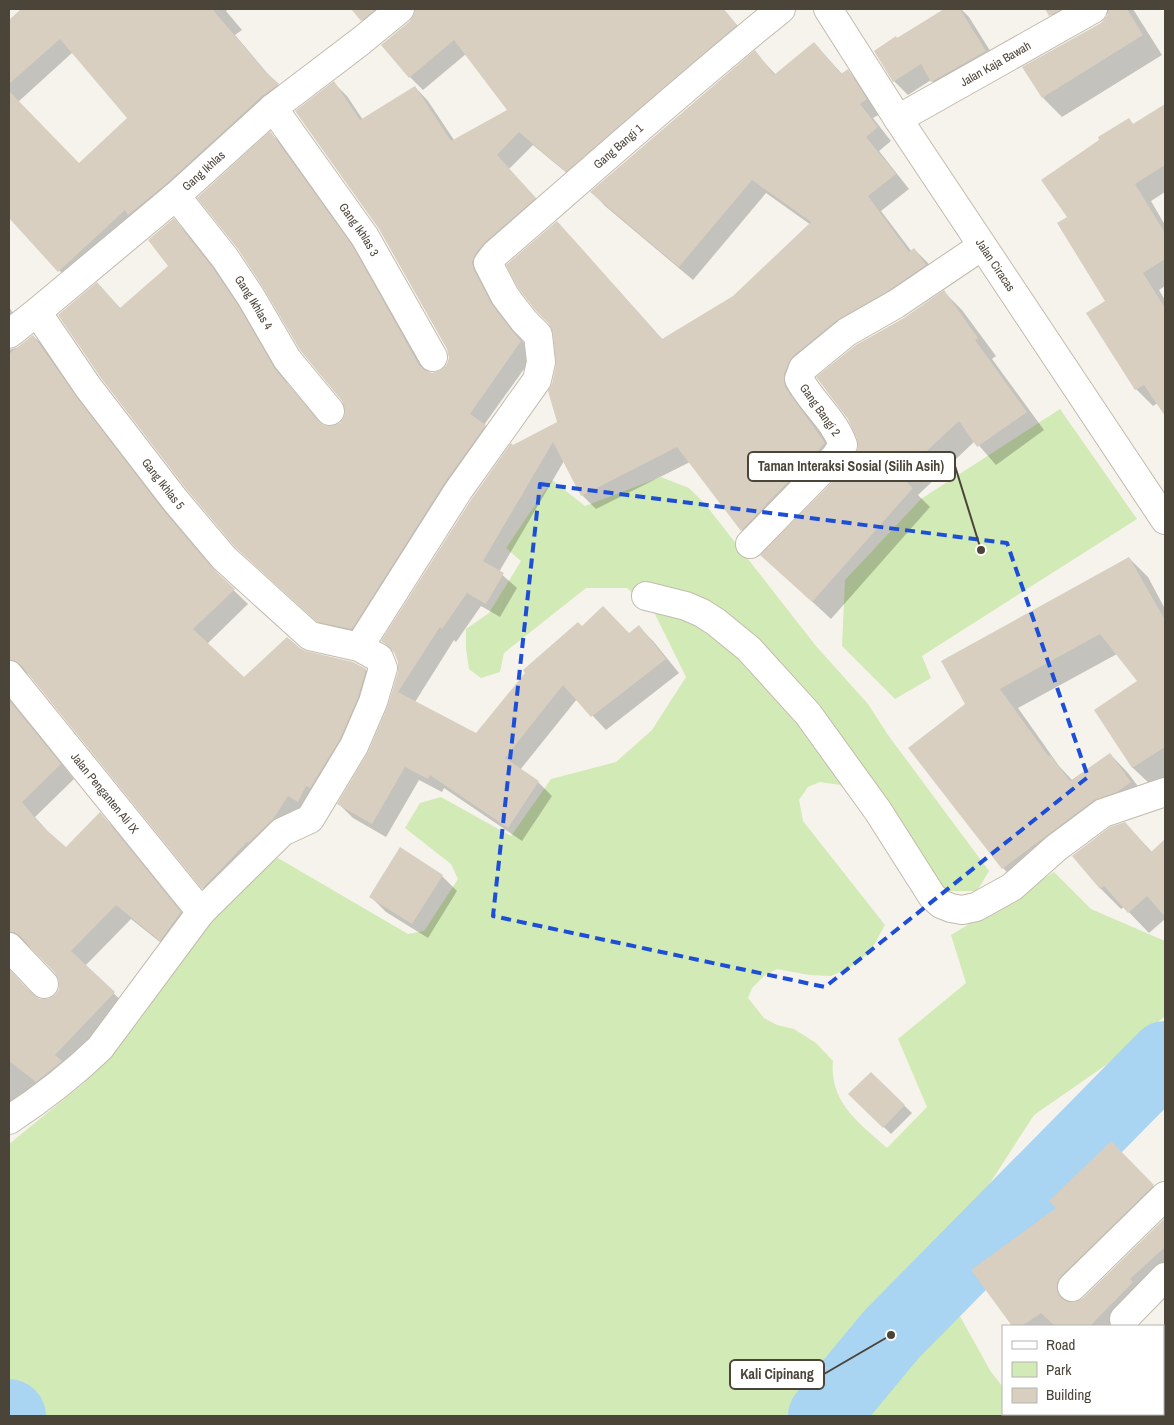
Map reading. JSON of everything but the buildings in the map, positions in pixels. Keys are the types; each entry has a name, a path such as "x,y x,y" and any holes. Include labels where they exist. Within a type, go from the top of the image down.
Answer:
{"street":[{"name":"Gang Ikhlas","path":"9,334 176,196 273,108 400,9"},
{"name":"Gang Bangi 1","path":"360,647 458,491 537,380 541,362 538,335 524,321 505,296 488,263 495,254 709,67 781,9"},
{"name":"Jalan Ciracas","path":"828,9 898,119 1165,520"},
{"name":"Jalan Kaja Bawah","path":"898,119 1093,9"},
{"name":"Gang Ikhlas 3","path":"273,108 365,237 434,357"},
{"name":"Gang Ikhlas 4","path":"176,196 252,296 288,359 330,411"},
{"name":"Gang Bangi 2","path":"750,544 834,457 843,444 838,431 805,390 799,379 803,368 846,332 896,304 982,246"},
{"name":"Gang Ikhlas 5","path":"37,312 88,387 200,531 224,558 310,636 360,647"},
{"path":"646,596 686,606 702,613 716,622 749,650 808,714 878,811 932,896 941,904 951,908 962,910 976,907 1012,887 1056,848 1103,814 1165,792"},
{"path":"9,1120 28,1108 100,1048 201,912 282,832 310,819 354,746 373,702 383,668 378,658 360,647"},
{"name":"Jalan Penganten Ali IX","path":"9,675 201,912"},
{"path":"9,947 44,984"},
{"path":"1072,1287 1165,1196"},
{"path":"1124,1319 1165,1277"}],"highlighted area":[{"path":"540,484 1007,543 1088,777 825,987 493,916"}],"green space":[{"path":"1060,409 1137,519 922,656 931,678 895,699 842,646 845,580 921,499"},
{"path":"661,477 689,488 705,504 816,646 868,704 888,735 989,871 977,891 949,891 916,876 862,805 840,785 820,782 808,787 799,800 803,821 885,925 870,952 850,968 831,976 809,975 777,969 764,976 752,988 748,998 764,1018 777,1025 794,1029 816,1043 833,1061 833,1075 841,1100 866,1130 887,1148 927,1107 898,1039 966,983 951,935 1054,872 1091,909 1165,941 1165,1016 1106,1065 1034,1115 972,1211 942,1284 991,1372 1002,1386 1002,1415 1026,1416 9,1416 9,1144 84,1083 144,999 235,883 278,858 408,934 424,931 458,879 451,864 405,828 420,803 441,797 511,836 551,779 616,762 652,730 686,677 654,612 627,588 586,588 504,653 500,672 481,678 469,669 466,629 489,613 521,561 506,548 552,480 585,506"}],"waterway":[{"path":"824,1416 891,1335 1165,1057"}],"place":[{"name":"Taman Interaksi Sosial (Silih Asih)","path":"981,550"},
{"name":"Kali Cipinang","path":"891,1335"}]}
